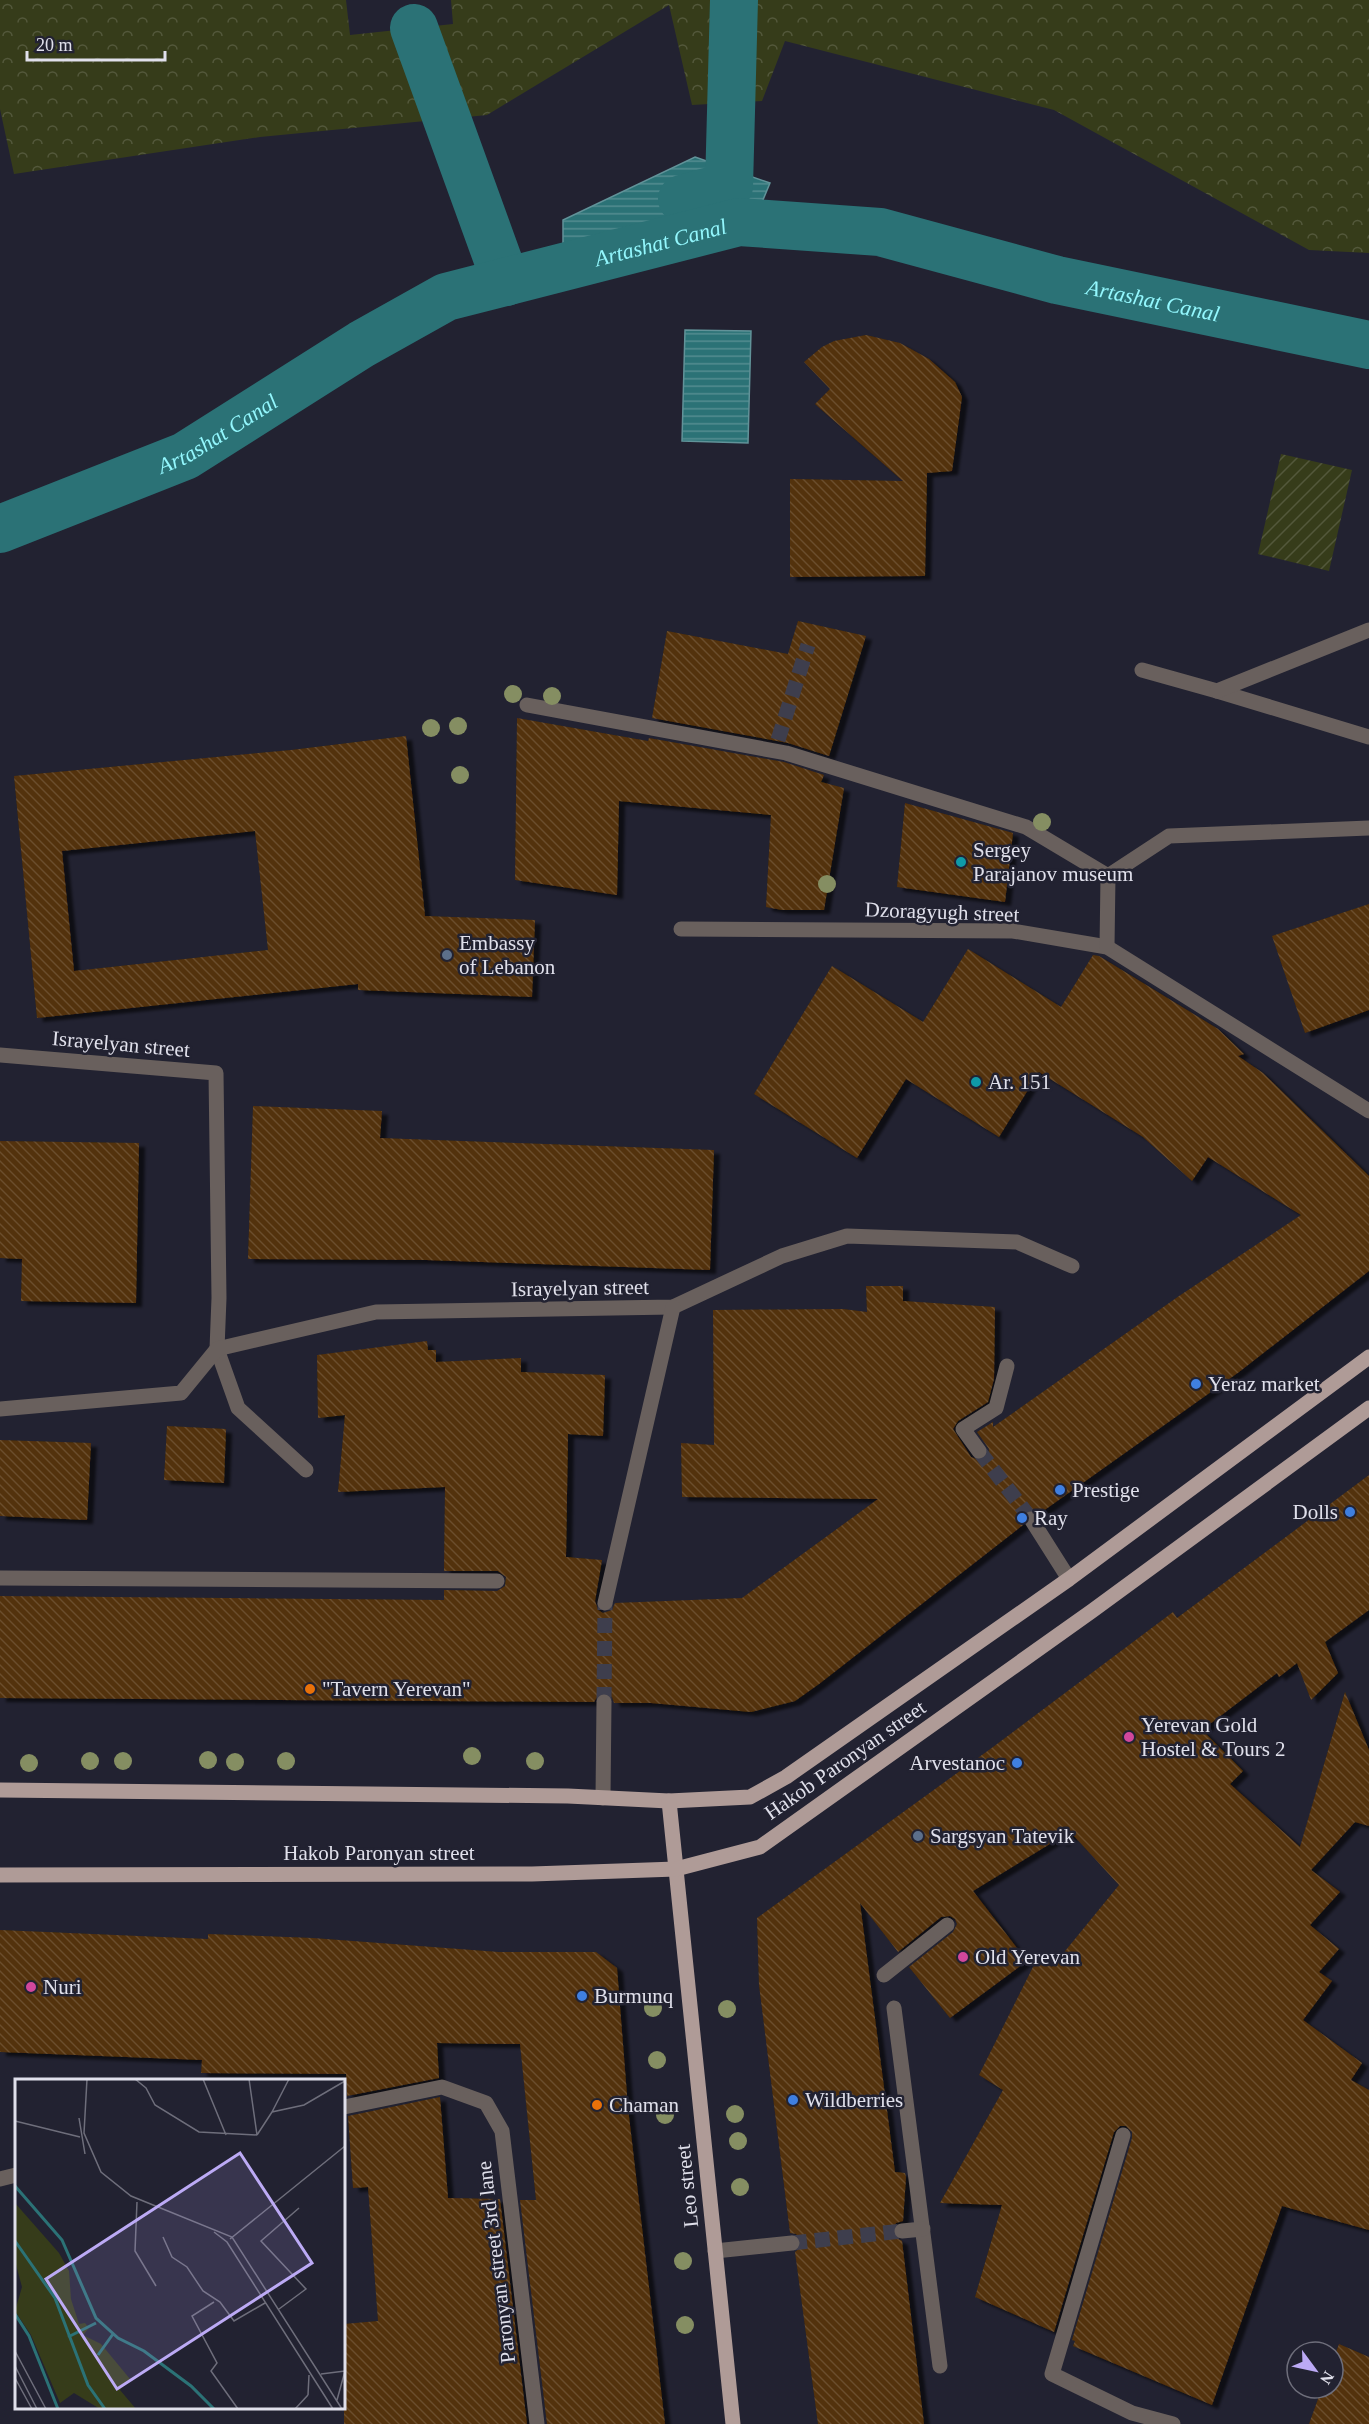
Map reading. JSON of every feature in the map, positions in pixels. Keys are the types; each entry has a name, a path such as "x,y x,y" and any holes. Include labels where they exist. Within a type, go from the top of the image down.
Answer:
{"main road":[{"name":"Hakob Paronyan street","path":"0,1790 603,1798 669,1801 750,1797 777,1782 1069,1579 1369,1357"},
{"name":"Hakob Paronyan street","path":"0,1875 532,1874 676,1869 760,1848 1102,1604 1369,1408"},
{"name":"Leo street","path":"669,1801 733,2424"}],"street":[{"path":"1217,691 1369,630"},
{"path":"1142,670 1369,737"},
{"path":"527,705 777,746 1026,827 1108,876"},
{"path":"1108,876 1169,836 1369,828"},
{"path":"1107,947 1108,876"},
{"name":"Dzoragyugh street","path":"681,929 1013,931 1107,947 1369,1111"},
{"name":"Israyelyan street","path":"0,1055 216,1074 219,1298 217,1349 376,1312 673,1307 782,1256 847,1236 1017,1242 1072,1266"},
{"path":"605,1603 673,1307"},
{"path":"0,1408 181,1393 217,1349"},
{"path":"217,1349 238,1408 306,1470"},
{"path":"980,1451 963,1429 996,1407 1007,1366"},
{"path":"1031,1519 1069,1579"},
{"path":"0,1578 497,1581"},
{"path":"603,1798 604,1702"},
{"path":"884,1975 947,1925"},
{"path":"894,2008 940,2366"},
{"name":"Paronyan street 3rd lane","path":"345,2107 442,2087 486,2103 502,2131 537,2424"},
{"path":"1123,2135 1052,2374 1132,2413 1173,2424"},
{"path":"0,2179 15,2175"},
{"path":"902,2231 923,2229"},
{"path":"715,2251 792,2243"}],"green space":[{"path":"0,0 346,0 350,35 453,24 451,0 1369,0 1369,253 1309,250 1054,110 785,41 762,101 692,105 669,5 487,115 260,137 14,174 0,109"},
{"path":"1281,454 1352,470 1329,571 1258,554"}],"shaded area":[{"path":"695,157 770,183 760,207 563,246 563,220"},
{"path":"685,330 751,331 748,443 682,441"}],"building":[{"path":"866,335 900,343 929,359 955,382 962,397 952,471 927,473 925,576 790,577 790,479 903,481 815,404 830,389 804,362 822,347 834,341"},
{"path":"798,621 866,636 829,756 788,743 652,718 667,631 788,654"},
{"path":"517,718 784,762 824,775 821,782 844,788 824,910 782,910 766,907 771,815 619,801 617,895 515,880"},
{"path":"406,736 425,916 535,920 532,997 358,990 358,984 37,1018 14,776 291,750","holes":["255,831 268,950 74,971 62,851"]},
{"path":"905,803 1013,833 1005,902 897,887"},
{"path":"1369,904 1369,1010 1305,1033 1272,936"},
{"path":"968,949 1061,1007 1093,955 1099,956 1218,1029 1244,1054 1238,1056 1263,1073 1369,1176 1369,1271 1239,1372 1039,1514 1031,1509 1025,1511 1021,1519 1023,1525 795,1701 751,1712 651,1703 614,1703 612,1697 605,1692 599,1694 594,1702 0,1698 0,1596 444,1600 444,1590 497,1591 505,1586 506,1577 498,1571 444,1571 445,1487 338,1492 345,1415 318,1418 317,1355 427,1341 428,1350 436,1350 436,1362 521,1358 521,1372 605,1375 603,1436 568,1434 566,1557 602,1560 595,1601 598,1610 603,1613 612,1610 615,1603 742,1598 878,1499 682,1497 681,1443 714,1445 713,1310 843,1309 867,1312 866,1286 903,1286 903,1301 995,1307 994,1379 988,1402 958,1421 953,1429 971,1457 981,1461 988,1455 989,1449 977,1432 993,1422 993,1427 1179,1296 1301,1215 1208,1157 1192,1181 1143,1137 1039,1072 999,1137 906,1079 857,1158 754,1094 832,966 923,1022"},
{"path":"253,1106 382,1111 380,1138 714,1150 710,1270 426,1260 248,1259"},
{"path":"0,1141 139,1143 136,1303 21,1301 22,1259 0,1258"},
{"path":"167,1426 226,1429 224,1483 164,1480"},
{"path":"0,1440 91,1443 87,1520 0,1516"},
{"path":"1369,1475 1369,1610 1325,1642 1338,1673 1311,1700 1297,1663 1279,1677 1277,1673 1202,1730 1243,1771 1230,1784 1300,1847 1345,1692 1369,1750 1369,1826 1355,1822 1311,1870 1340,1892 1310,1925 1339,1949 1319,1972 1332,1981 1303,2020 1362,2063 1351,2080 1369,2090 1369,2230 1282,2206 1212,2405 1073,2346 1075,2341 1072,2340 1132,2138 1132,2132 1126,2126 1120,2126 1114,2132 1054,2332 975,2297 1002,2205 940,2203 1003,2090 979,2075 1037,1959 1052,1967 1119,1885 1073,1835 1062,1843 1058,1839 973,1891 1027,1961 950,2018 909,1967 953,1932 957,1924 955,1919 950,1916 941,1917 898,1952 860,1903 895,2172 905,2173 906,2177 903,2221 896,2223 892,2231 894,2237 902,2241 924,2424 818,2424 795,2252 801,2247 802,2241 796,2234 790,2233 759,1985 757,1918 993,1747 1173,1612 1177,1618"},
{"path":"0,1930 208,1939 208,1934 313,1938 499,1952 596,1952 617,1968 628,2108 665,2424 547,2424 520,2200 536,2200 520,2044 437,2043 439,2078 347,2096 346,2074 201,2073 202,2060 0,2052"},
{"path":"440,2097 448,2198 500,2199 527,2424 344,2424 345,2324 378,2321 368,2187 353,2188 348,2116"},
{"path":"1345,2347 1369,2357 1369,2424 1309,2424 1318,2400 1345,2400"}],"waterway":[{"path":"682,199 729,186 734,0"},
{"path":"414,28 506,282"},
{"name":"Artashat Canal","path":"0,529 185,456 362,344 446,297 739,222 880,232 1057,280 1369,345"}],"tunnel":[{"path":"778,740 808,645"},
{"path":"979,1451 1031,1519"},
{"path":"604,1702 605,1603"},
{"path":"792,2243 902,2231"}],"place":[{"name":"Sergey Parajanov museum","path":"961,862"},
{"name":"Embassy of Lebanon","path":"447,955"},
{"name":"Ar. 151","path":"976,1082"},
{"name":"Yeraz market","path":"1196,1384"},
{"name":"Prestige","path":"1060,1490"},
{"name":"Dolls","path":"1350,1512"},
{"name":"Ray","path":"1022,1518"},
{"name":"\"Tavern Yerevan\"","path":"310,1689"},
{"name":"Yerevan Gold Hostel & Tours 2","path":"1129,1737"},
{"name":"Arvestanoc","path":"1017,1763"},
{"name":"Sargsyan Tatevik","path":"918,1836"},
{"name":"Old Yerevan","path":"963,1957"},
{"name":"Nuri","path":"31,1987"},
{"name":"Burmunq","path":"582,1996"},
{"name":"Wildberries","path":"793,2100"},
{"name":"Chaman","path":"597,2105"}]}
